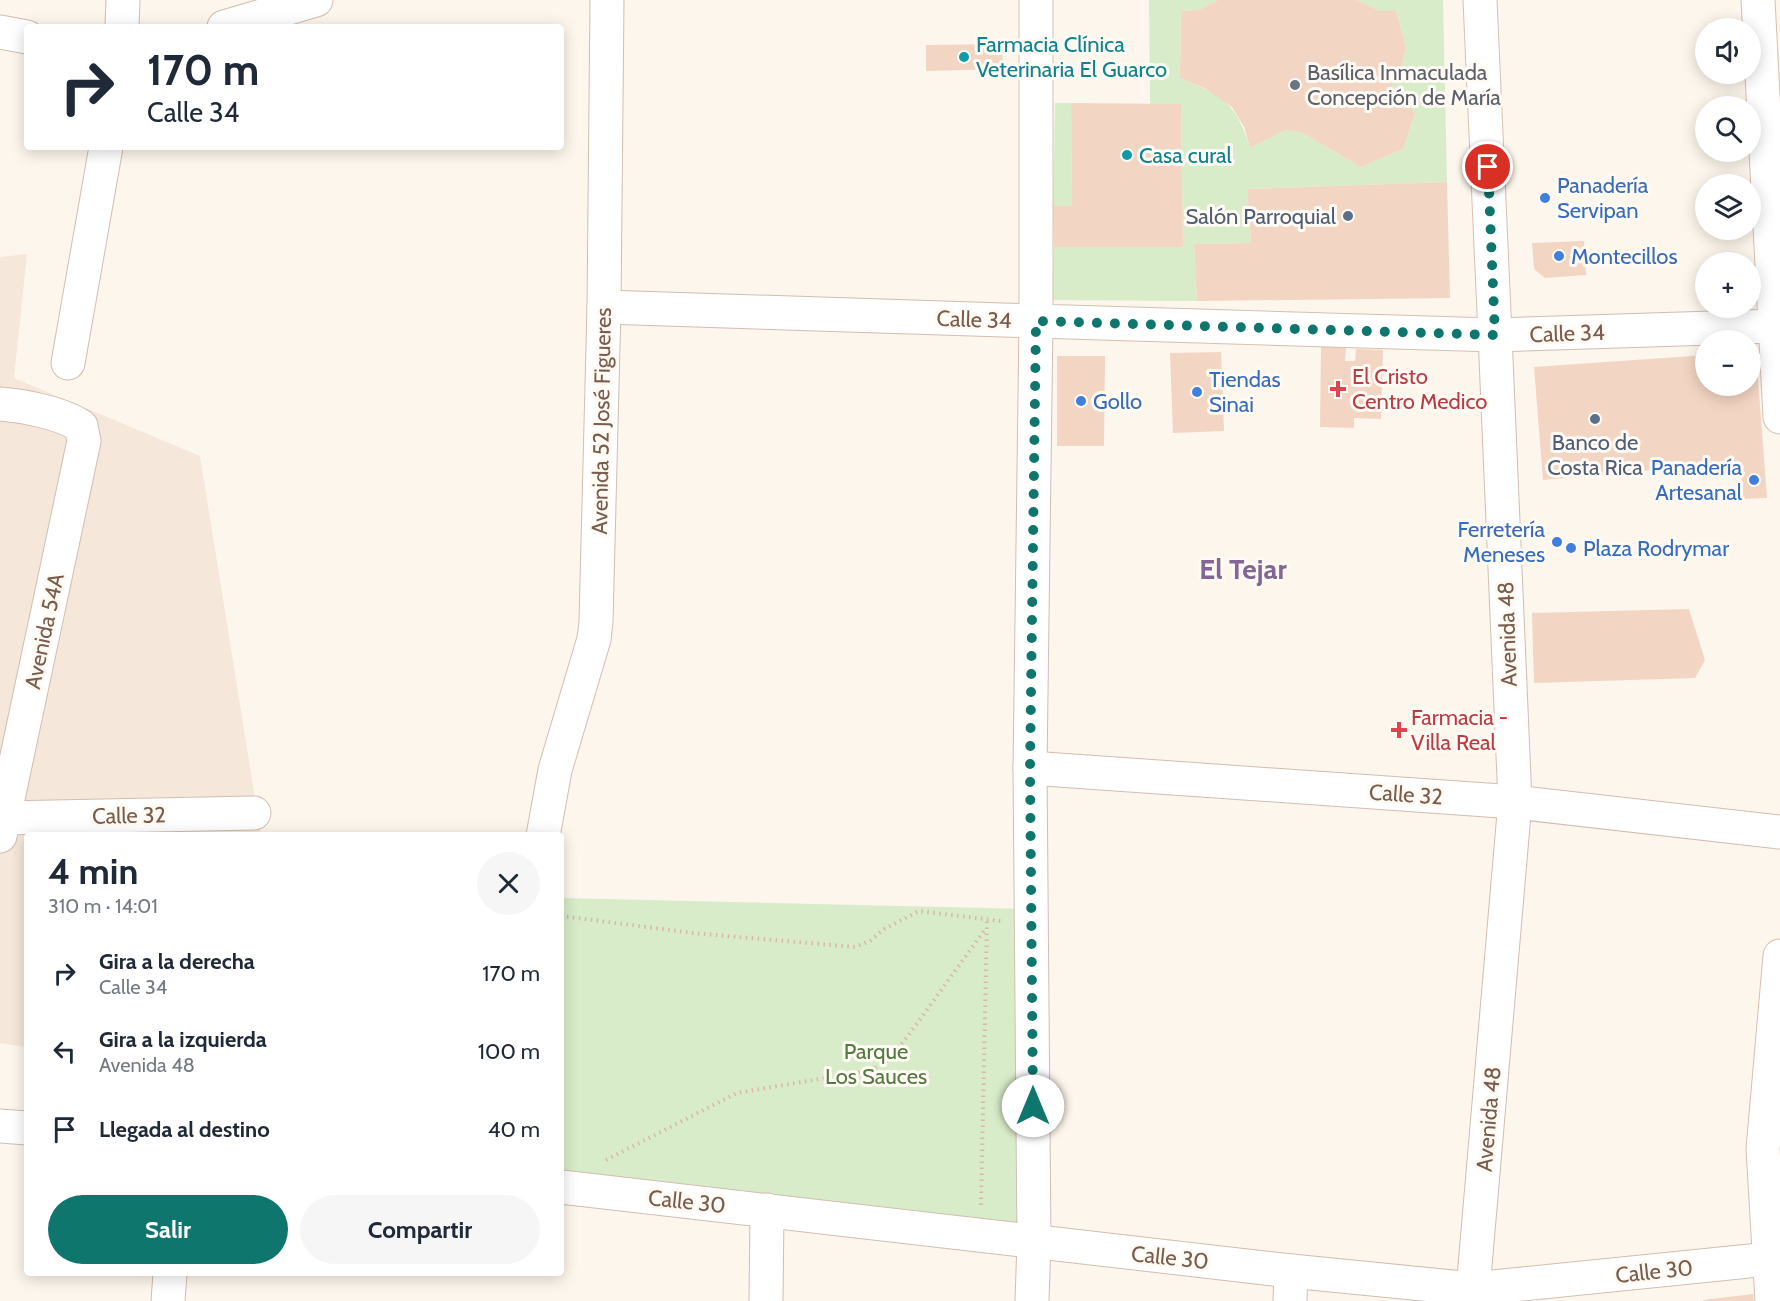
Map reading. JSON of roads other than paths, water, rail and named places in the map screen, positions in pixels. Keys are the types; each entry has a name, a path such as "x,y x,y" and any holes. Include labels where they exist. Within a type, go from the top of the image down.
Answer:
{"street":[{"path":"122,24 123,0"},
{"path":"234,24 316,0"},
{"name":"Avenida 52 José Figueres","path":"544,832 555,770 594,639 604,307 607,0"},
{"path":"1032,1301 1034,1242 1030,768 1036,321 1036,0"},
{"name":"Avenida 48","path":"1477,1295 1515,802 1480,0"},
{"path":"1758,0 1780,417"},
{"path":"0,32 24,37"},
{"path":"68,363 105,150"},
{"name":"Calle 34","path":"604,307 1495,335 1775,326"},
{"name":"Avenida 54A","path":"0,404 69,418 81,426 84,441 2,827"},
{"name":"Calle 32","path":"1030,768 1515,802 1780,832"},
{"name":"Calle 32","path":"2,827 254,813"},
{"path":"1772,1301 1774,1259 1763,1149 1780,956"},
{"path":"0,1126 24,1128"},
{"name":"Calle 30","path":"564,1187 1034,1242 1290,1286 1477,1295 1774,1259"},
{"path":"766,1301 767,1210"},
{"path":"168,1301 170,1276"}],"place":[{"name":"Farmacia Clínica Veterinaria El Guarco","path":"964,57"},
{"name":"Basílica Inmaculada Concepción de María","path":"1295,85"},
{"name":"Casa cural","path":"1127,155"},
{"name":"Panadería Servipan","path":"1545,198"},
{"name":"Salón Parroquial","path":"1348,216"},
{"name":"Montecillos","path":"1559,256"},
{"name":"El Cristo Centro Medico","path":"1338,389"},
{"name":"Tiendas Sinai","path":"1197,392"},
{"name":"Gollo","path":"1081,401"},
{"name":"Banco de Costa Rica","path":"1595,419"},
{"name":"Panadería Artesanal","path":"1754,480"},
{"name":"Ferretería Meneses","path":"1557,542"},
{"name":"Plaza Rodrymar","path":"1571,548"},
{"name":"Farmacia - Villa Real","path":"1399,730"}],"district":[{"name":"El Tejar","path":"1243,569"}],"park label":[{"name":"Parque Los Sauces","path":"876,1064"}]}
